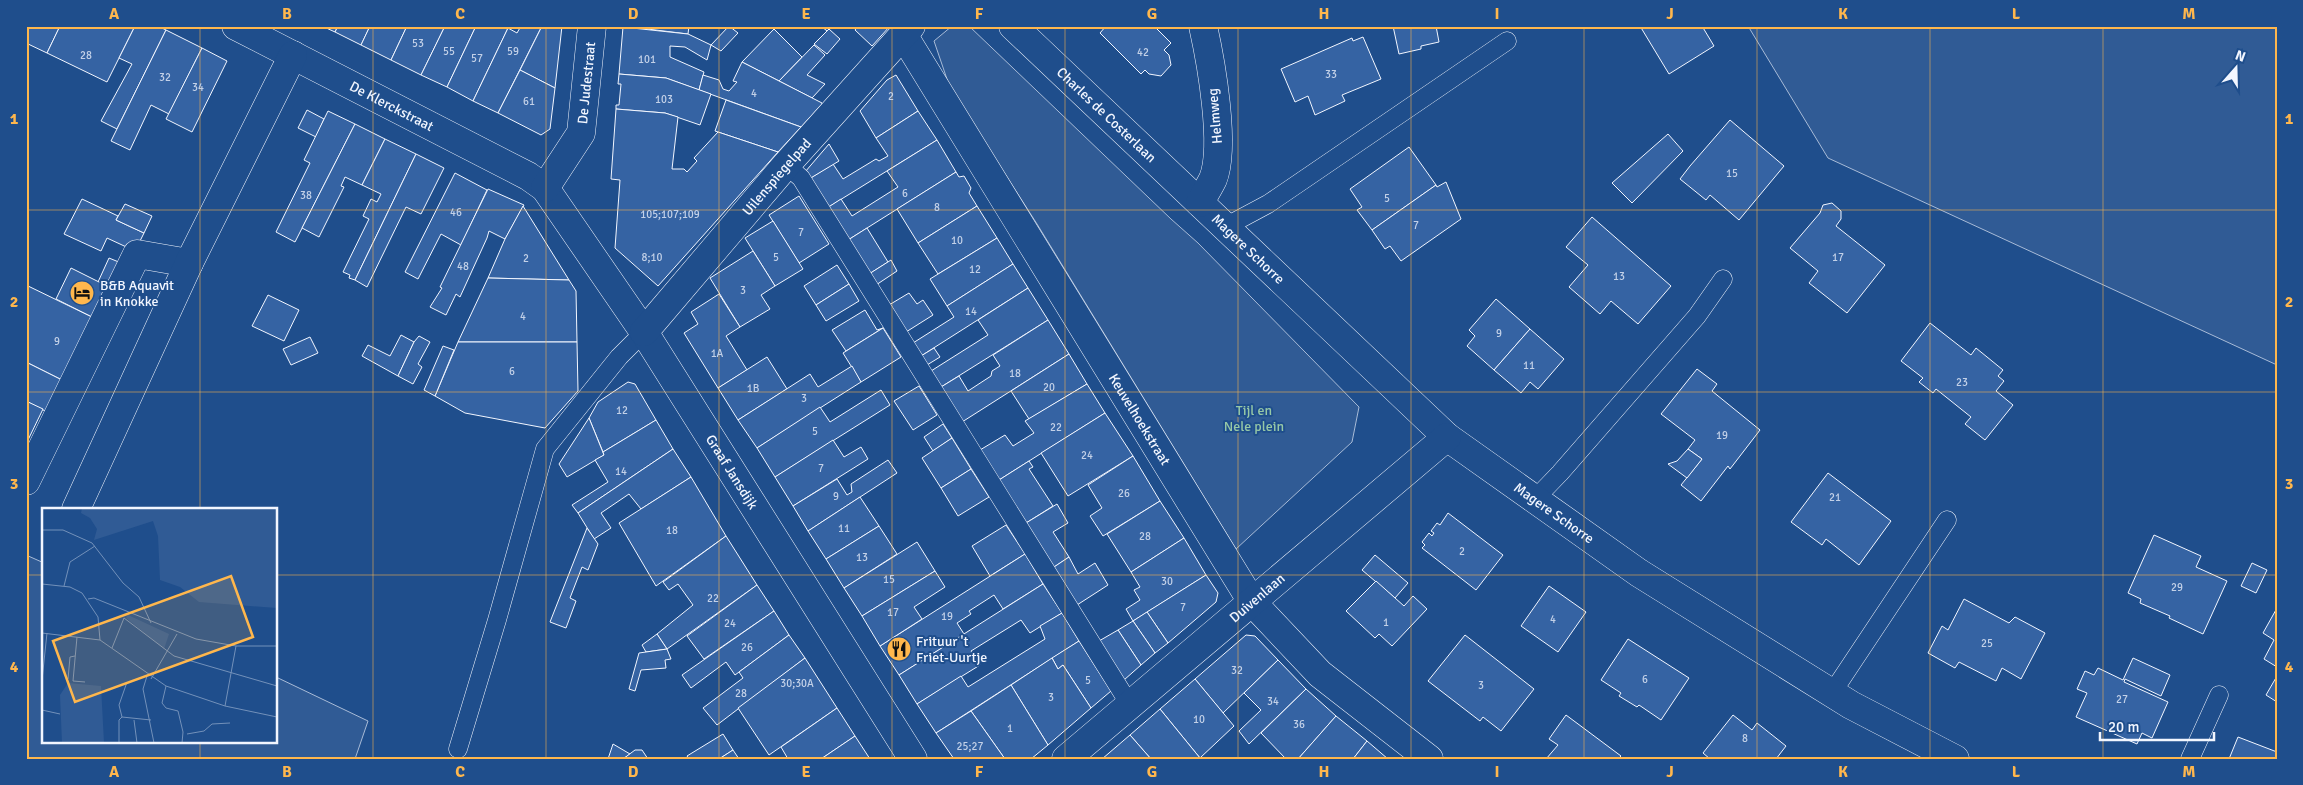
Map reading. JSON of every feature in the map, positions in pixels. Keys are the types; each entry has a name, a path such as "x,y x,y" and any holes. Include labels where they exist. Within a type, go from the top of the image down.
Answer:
{"street":[{"name":"De Klerckstraat","path":"236,26 528,176 545,188"},
{"name":"De Judestraat","path":"545,188 581,133 592,26"},
{"name":"Charles de Costerlaan","path":"1013,26 1200,203"},
{"name":"Helmweg","path":"1200,203 1213,178 1219,150 1210,59 1203,26"},
{"name":"Uilenspiegelpad","path":"644,332 786,165 908,31"},
{"name":"Keuvelhoekstraat","path":"908,31 1252,602 1320,674 1429,759"},
{"path":"76,508 189,263 293,55"},
{"name":"Graaf Jansdijk","path":"545,188 644,332 913,759"},
{"name":"Magere Schorre","path":"1200,203 1447,437 1639,573 1832,693 1955,759"},
{"path":"26,481 137,254 189,263"},
{"name":"Duivenlaan","path":"1066,759 1447,437"}],"lane":[{"path":"1225,227 1268,204 1507,41"},
{"path":"786,165 800,178 1130,705"},
{"path":"1535,499 1697,316 1723,279"},
{"path":"458,748 497,620 545,449 619,357 644,332"},
{"path":"1832,693 1947,520"},
{"path":"2190,759 2219,695"}],"shaded area":[{"name":"Tijl en Nele plein","path":"952,26 969,26 1198,243 1359,407 1352,442 1236,549 1037,224 950,88 934,41"},
{"path":"1748,26 2277,26 2277,365 1828,158"},
{"path":"26,555 42,562 42,742 278,742 278,678 368,721 355,759 26,759"}],"building":[{"path":"26,26 60,26 47,53 26,43"},
{"path":"60,26 135,26 107,82 47,53"},
{"path":"135,26 158,26 166,30 117,129 101,121 132,64 119,58"},
{"path":"322,26 338,26 335,32"},
{"path":"338,26 370,26 361,45 335,32"},
{"path":"370,26 407,26 391,60 361,45"},
{"path":"407,26 445,26 421,75 391,60"},
{"path":"445,26 476,26 447,87 421,75"},
{"path":"476,26 509,26 473,101 447,87"},
{"path":"521,26 542,26 498,113 473,101 508,28 517,33"},
{"path":"542,26 562,26 555,88 520,70"},
{"path":"623,26 689,26 688,34"},
{"path":"729,26 738,33 721,51 711,45"},
{"path":"821,26 832,26 827,31"},
{"path":"858,26 890,26 872,46 855,30"},
{"path":"1106,26 1161,26 1157,29 1171,43 1164,50 1169,55 1171,65 1161,76 1149,74 1145,70 1141,74 1100,33"},
{"path":"1393,26 1436,26 1439,42 1421,46 1421,49 1399,54"},
{"path":"1640,26 1702,26 1714,46 1669,74"},
{"path":"623,27 688,34 711,45 707,60 685,47 670,46 670,57 704,72 699,90 666,78 619,74"},
{"path":"774,29 802,57 779,81 742,62"},
{"path":"829,29 840,39 827,54 814,44"},
{"path":"166,30 202,48 169,114 151,105 130,150 111,141"},
{"path":"1363,37 1381,79 1342,95 1345,101 1315,115 1308,96 1295,102 1281,69 1352,38 1353,41"},
{"path":"814,45 825,55 807,75 825,84 812,98 779,81"},
{"path":"202,48 227,61 192,132 166,119"},
{"path":"742,62 822,104 801,127 699,90 703,75 719,80 723,89 729,91 737,82 733,81"},
{"path":"520,70 555,88 550,129 541,135 498,113"},
{"path":"619,74 666,78 711,94 700,125 665,113 616,109 616,105 619,105 621,84 618,84"},
{"path":"896,75 918,111 876,138 860,111 887,80"},
{"path":"726,100 801,127 778,152 715,131"},
{"path":"616,109 665,113 678,117 672,169 684,169 687,172 697,161 694,158 718,132 778,152 658,286 615,248 620,180 611,179"},
{"path":"307,110 324,119 316,137 298,128"},
{"path":"328,111 355,124 295,242 276,232 310,163 304,160"},
{"path":"918,111 937,140 827,208 809,179 833,164 843,179 876,159 879,161 888,156 876,138"},
{"path":"1730,120 1784,166 1739,220 1710,195 1706,200 1680,179"},
{"path":"355,124 385,139 362,185 345,177 341,186 344,187 319,237 302,228"},
{"path":"1668,134 1683,151 1632,203 1612,183"},
{"path":"385,139 416,154 355,280 349,278 350,275 343,272 369,219 363,216 371,199 377,202 381,194 362,185"},
{"path":"937,140 956,172 848,240 827,208 841,199 852,216 898,187 887,171"},
{"path":"829,144 839,161 809,179 805,172"},
{"path":"1409,147 1436,185 1372,230 1357,210 1362,207 1350,189"},
{"path":"416,154 444,168 421,214 406,207 367,287 355,280"},
{"path":"956,172 959,177 964,176 971,188 969,193 977,206 918,243 897,209"},
{"path":"455,173 487,190 461,245 441,234 418,279 405,272"},
{"path":"1446,182 1461,219 1401,261 1390,246 1385,249 1372,230 1436,185 1437,187"},
{"path":"488,189 524,205 505,239 489,231 460,297 456,294 446,315 430,307 442,288 440,287"},
{"path":"799,196 829,244 799,263 769,215"},
{"path":"82,199 118,216 116,220 144,233 135,251 107,238 101,251 64,234"},
{"path":"1832,203 1841,211 1841,219 1836,226 1885,265 1847,313 1809,283 1818,271 1790,248 1820,213 1823,205"},
{"path":"125,204 152,216 144,233 116,220"},
{"path":"523,206 569,280 488,278 505,239"},
{"path":"977,206 997,238 938,274 918,243"},
{"path":"1592,217 1671,286 1638,324 1611,301 1600,314 1569,287 1588,265 1566,247"},
{"path":"773,221 803,269 775,286 745,238"},
{"path":"867,228 888,262 869,274 848,240"},
{"path":"997,238 1013,264 947,306 930,279"},
{"path":"753,251 775,286 761,295 770,309 740,327 710,278"},
{"path":"109,258 126,265 115,290 98,282"},
{"path":"891,260 897,271 876,285 869,274"},
{"path":"1013,264 1028,288 921,356 913,343 954,317 947,306"},
{"path":"837,265 849,284 816,305 804,286"},
{"path":"71,268 107,286 92,317 56,299"},
{"path":"488,278 569,280 576,291 577,342 458,342"},
{"path":"849,284 859,301 826,321 816,305"},
{"path":"26,285 98,320 68,383 26,362"},
{"path":"1028,288 1048,320 941,387 931,371 988,335 978,320"},
{"path":"909,293 917,304 923,300 933,315 906,332 889,305"},
{"path":"719,294 740,327 726,336 747,370 718,388 684,333 698,324 691,312"},
{"path":"268,295 299,310 284,341 252,326"},
{"path":"1496,299 1530,329 1494,370 1467,346 1475,336 1469,330"},
{"path":"865,310 877,330 883,328 846,351 832,330"},
{"path":"1048,320 1069,354 962,422 941,387 959,376 968,391 991,376 992,371 1000,366 993,355"},
{"path":"1930,323 1971,355 1976,348 2003,370 1998,376 2004,381 1996,391 2013,405 1985,440 1965,424 1971,417 1936,389 1933,393 1919,382 1923,378 1901,361"},
{"path":"883,328 901,357 861,382 843,353"},
{"path":"1530,329 1564,359 1538,389 1530,382 1521,393 1494,370"},
{"path":"401,335 414,342 398,376 362,356 368,345 390,356"},
{"path":"419,336 430,342 418,364 422,367 413,384 398,376 414,342"},
{"path":"310,337 318,353 291,365 283,349"},
{"path":"458,342 577,342 578,391 545,428 465,413 435,396"},
{"path":"443,346 454,350 435,396 424,390"},
{"path":"934,348 940,357 927,365 921,356"},
{"path":"1069,354 1087,384 1029,419 1011,391"},
{"path":"767,357 787,389 738,420 718,388"},
{"path":"26,362 68,383 49,413 26,401"},
{"path":"852,366 861,382 757,448 738,420 810,374 818,387"},
{"path":"1697,369 1717,384 1712,391 1760,430 1730,469 1728,466 1701,501 1681,485 1702,459 1688,449 1695,440 1661,414"},
{"path":"628,382 635,384 656,420 603,452 589,418 598,402"},
{"path":"1087,384 1105,413 999,480 980,450 1005,435 1013,446 1034,433 1025,421"},
{"path":"919,386 937,415 913,430 894,401"},
{"path":"881,390 890,405 775,477 757,448 820,407 830,422"},
{"path":"26,401 43,409 28,440 26,439"},
{"path":"1105,413 1133,456 1068,496 1041,453"},
{"path":"589,418 604,455 567,477 559,464"},
{"path":"656,420 673,449 578,513 572,505 608,482 595,460 604,455 603,452"},
{"path":"943,424 952,438 933,451 924,437"},
{"path":"952,438 971,469 941,488 922,458"},
{"path":"833,440 844,457 861,447 868,459 793,506 775,477"},
{"path":"673,449 691,477 641,509 629,494 601,513 611,528 594,539 578,513"},
{"path":"1688,449 1702,459 1687,478 1668,464 1677,461"},
{"path":"1133,456 1160,501 1103,536 1090,516 1102,508 1088,485"},
{"path":"888,460 897,473 808,531 793,506 837,479 847,495 852,492 851,484"},
{"path":"1029,461 1033,467 1029,469 1053,506 1026,523 999,480"},
{"path":"971,469 989,497 958,516 941,488"},
{"path":"1828,473 1891,521 1859,565 1826,539 1822,545 1791,522"},
{"path":"691,477 726,536 656,586 619,523"},
{"path":"860,497 879,526 826,559 808,531"},
{"path":"1160,501 1184,538 1131,572 1107,534"},
{"path":"1057,504 1068,523 1053,532 1069,557 1054,567 1026,523"},
{"path":"1448,513 1503,555 1476,590 1422,548 1425,545 1422,542 1429,533 1432,536 1434,533 1431,531 1437,523 1440,525"},
{"path":"1006,525 1025,554 990,576 972,546"},
{"path":"879,526 897,554 844,588 826,559"},
{"path":"587,528 598,544 588,570 582,567 570,598 576,601 566,628 550,622"},
{"path":"2154,535 2201,556 2196,567 2227,581 2203,634 2169,618 2170,616 2140,603 2141,599 2128,593"},
{"path":"726,536 757,585 667,649 657,634 693,605 678,584 669,590 663,582"},
{"path":"1184,538 1206,575 1133,621 1126,609 1140,600 1134,590 1140,587 1131,572"},
{"path":"917,542 935,571 862,616 844,588"},
{"path":"1025,554 1043,584 1003,609 994,595 969,611 971,614 957,623 964,634 899,675 880,646"},
{"path":"1375,555 1408,583 1395,598 1362,570"},
{"path":"1069,557 1078,574 1095,563 1108,585 1077,605 1054,567"},
{"path":"2252,563 2267,570 2256,593 2241,586"},
{"path":"935,571 945,587 914,607 922,619 880,646 862,616"},
{"path":"1206,575 1218,593 1216,602 1168,643 1147,612"},
{"path":"1376,581 1404,606 1413,596 1427,609 1392,646 1379,634 1375,638 1346,611"},
{"path":"1043,584 1062,613 1030,633 1021,620 971,651 980,665 917,704 899,675"},
{"path":"757,585 774,611 704,659 687,636"},
{"path":"1549,586 1586,612 1558,652 1521,626"},
{"path":"1964,599 2009,623 2015,617 2045,633 2021,679 2002,668 1996,681 1959,662 1955,668 1928,653 1942,626 1948,630"},
{"path":"2277,608 2277,667 2264,659 2274,640 2263,633"},
{"path":"774,611 789,635 735,675 726,662 691,688 682,675"},
{"path":"1147,612 1168,643 1155,653 1133,621"},
{"path":"1062,613 1079,641 936,733 917,704 961,676 968,687 1045,639 1040,626"},
{"path":"1133,621 1155,653 1141,665 1118,630"},
{"path":"1118,630 1141,665 1124,680 1099,641"},
{"path":"657,634 667,649 646,652 642,645"},
{"path":"789,635 805,658 717,725 703,708 743,678 739,672"},
{"path":"1246,635 1255,636 1278,660 1223,713 1195,679"},
{"path":"1465,635 1534,689 1501,731 1483,717 1480,721 1428,681"},
{"path":"1628,639 1689,678 1661,720 1639,705 1637,707 1619,696 1621,693 1601,680"},
{"path":"1079,641 1111,691 1091,708 1063,665 1058,669 1052,658"},
{"path":"667,649 671,659 665,660 666,668 641,670 635,691 629,689 639,653"},
{"path":"805,658 837,708 769,755 738,708"},
{"path":"1052,658 1058,669 1063,665 1091,708 1048,745 1011,685"},
{"path":"2133,658 2170,675 2161,696 2125,679 2124,682 2168,702 2152,738 2142,733 2137,744 2076,717 2087,693 2077,689 2085,671 2094,675 2098,668 2123,680"},
{"path":"1278,660 1306,689 1249,744 1239,731 1261,710 1244,693"},
{"path":"2277,676 2277,702 2266,695"},
{"path":"1195,679 1234,726 1200,758 1160,709"},
{"path":"1011,685 1048,745 1031,759 1005,759 971,711"},
{"path":"1306,689 1336,716 1298,759 1286,759 1261,733"},
{"path":"837,708 855,736 821,759 788,759 781,747"},
{"path":"1160,709 1201,759 1151,759 1130,735"},
{"path":"971,711 1005,759 954,759 936,733"},
{"path":"1566,715 1621,756 1618,759 1546,759 1558,745 1549,739"},
{"path":"1733,715 1752,730 1757,723 1786,746 1776,759 1710,759 1703,753"},
{"path":"1336,716 1367,741 1353,759 1298,759"},
{"path":"723,734 733,750 719,759 689,759 687,756"},
{"path":"1130,735 1151,759 1102,759"},
{"path":"855,736 870,759 821,759"},
{"path":"2238,737 2277,752 2277,759 2229,759"},
{"path":"1367,741 1388,759 1353,759"},
{"path":"613,744 630,754 623,759 608,759"},
{"path":"635,750 642,750 648,759 623,759"},
{"path":"733,750 739,759 719,759"}],"place":[{"name":"B&B Aquavit in Knokke","path":"82,293"},
{"name":"Frituur 't Friet-Uurtje","path":"899,649"}]}
